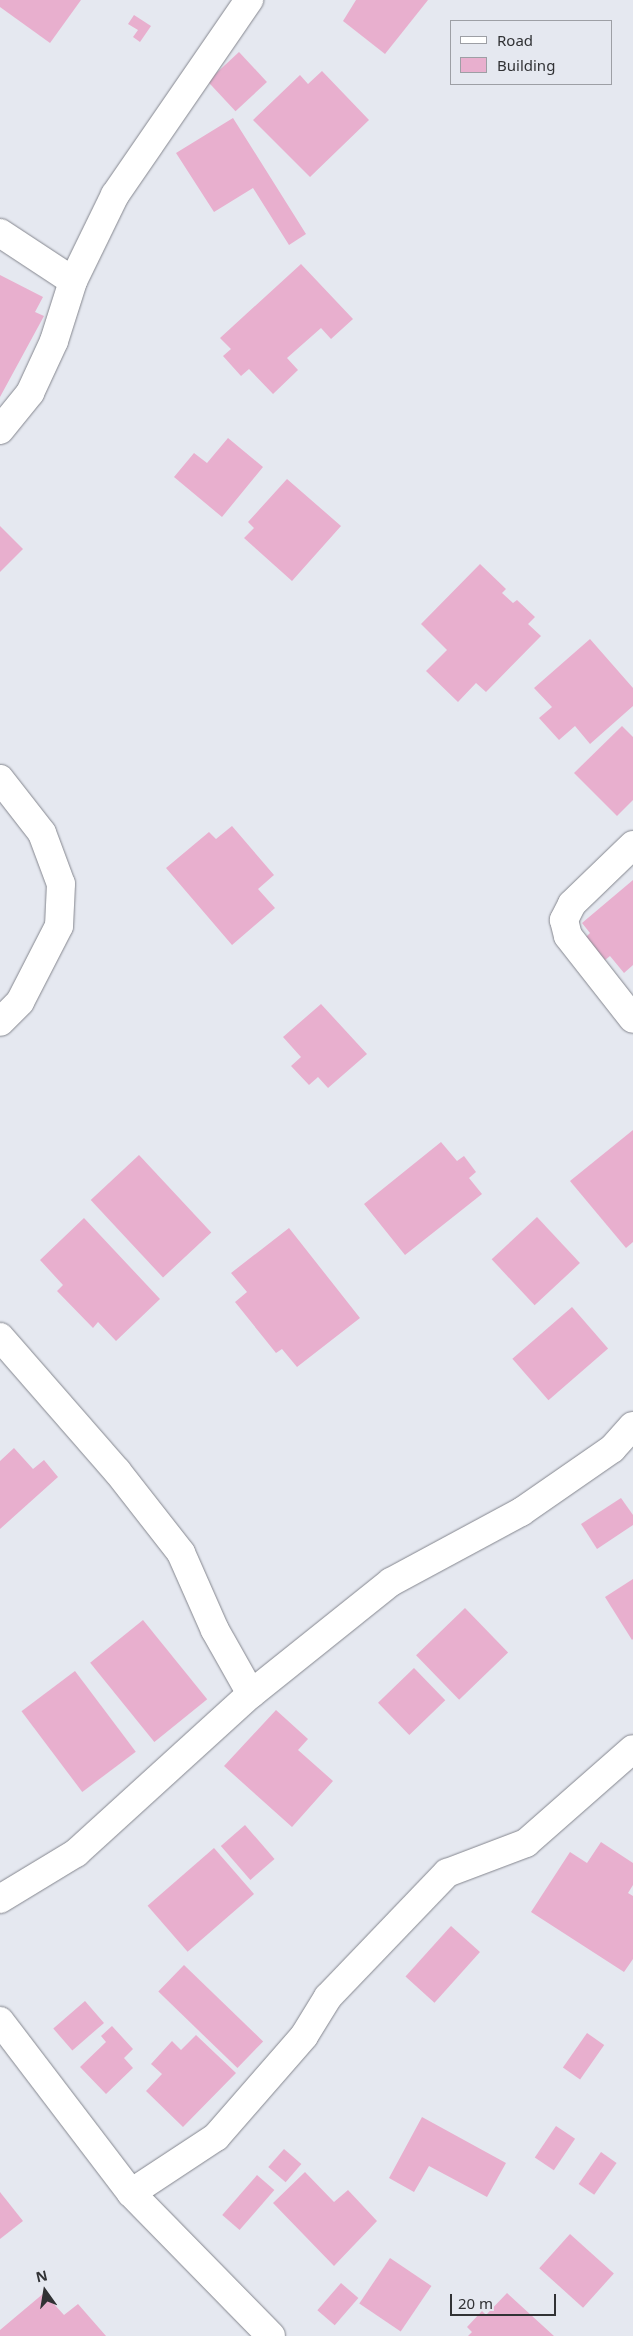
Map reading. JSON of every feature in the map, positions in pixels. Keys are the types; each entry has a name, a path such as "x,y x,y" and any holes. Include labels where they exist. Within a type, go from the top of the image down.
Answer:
{"street":[{"path":"0,430 30,393 54,341 73,281 115,195 249,0"},
{"path":"0,233 73,281"},
{"path":"0,779 42,833 61,884 60,926 20,1002 0,1022"},
{"path":"633,845 572,904 564,920 568,936 633,1019"},
{"path":"0,1337 117,1470 181,1553 215,1630 251,1694"},
{"path":"0,1900 76,1852 251,1694 390,1582 521,1512 612,1449 633,1426"},
{"path":"131,2193 216,2137 304,2036 328,1997 447,1874 526,1842 633,1749"},
{"path":"0,2021 131,2193 272,2336"}],"building":[{"path":"0,0 81,0 50,43 0,7"},
{"path":"356,0 428,0 385,54 343,21"},
{"path":"134,15 151,26 140,42 133,37 138,30 128,24"},
{"path":"239,52 267,82 236,111 208,81"},
{"path":"322,71 369,120 310,177 253,120 300,75 308,84"},
{"path":"233,118 306,234 289,245 253,188 214,212 176,153"},
{"path":"301,264 353,319 331,339 321,328 287,358 298,370 273,394 249,369 241,376 223,356 231,349 220,338"},
{"path":"0,275 43,297 35,312 44,316 0,397"},
{"path":"228,438 263,467 222,517 174,477 194,453 207,463"},
{"path":"287,479 341,526 292,581 244,538 254,528 248,522"},
{"path":"0,526 23,549 0,572"},
{"path":"480,564 506,589 502,593 513,603 517,600 535,617 528,624 541,636 486,692 476,683 458,702 426,671 447,650 421,624"},
{"path":"590,639 633,688 633,706 590,744 575,726 559,740 539,718 552,707 534,688"},
{"path":"622,726 633,737 633,800 617,816 574,773"},
{"path":"232,826 274,875 258,889 275,908 232,945 166,868 209,832 216,839"},
{"path":"633,880 633,965 624,973 610,956 605,960 586,937 590,933 582,923"},
{"path":"321,1004 367,1054 328,1088 318,1077 309,1085 291,1066 301,1057 283,1037"},
{"path":"633,1130 633,1242 626,1248 570,1181"},
{"path":"441,1142 457,1161 464,1156 476,1172 469,1178 482,1194 405,1255 364,1204"},
{"path":"139,1155 211,1233 163,1278 91,1200"},
{"path":"537,1217 580,1263 535,1305 492,1259"},
{"path":"84,1218 160,1299 116,1341 98,1322 93,1328 57,1291 63,1285 40,1260"},
{"path":"289,1228 360,1318 297,1367 282,1349 276,1353 235,1302 247,1292 231,1273"},
{"path":"572,1307 608,1349 548,1400 512,1359"},
{"path":"14,1448 33,1469 44,1460 58,1477 0,1529 0,1461"},
{"path":"621,1498 633,1515 633,1525 597,1549 581,1524"},
{"path":"633,1579 633,1639 632,1640 605,1597"},
{"path":"465,1608 508,1653 459,1700 416,1655"},
{"path":"143,1620 207,1699 154,1742 90,1663"},
{"path":"414,1668 445,1700 409,1735 378,1703"},
{"path":"75,1671 136,1752 82,1792 21,1711"},
{"path":"276,1710 308,1739 298,1750 333,1781 292,1827 224,1766"},
{"path":"245,1825 275,1859 250,1880 221,1846"},
{"path":"601,1842 633,1863 633,1885 628,1893 633,1896 633,1959 624,1972 531,1912 570,1852 587,1863"},
{"path":"214,1848 254,1894 188,1952 148,1906"},
{"path":"451,1926 480,1952 434,2003 405,1977"},
{"path":"184,1965 263,2041 237,2068 158,1992"},
{"path":"85,2001 104,2023 72,2050 53,2029"},
{"path":"112,2026 133,2049 124,2058 133,2068 106,2094 80,2067 106,2042 101,2036"},
{"path":"587,2033 604,2045 580,2079 563,2067"},
{"path":"196,2035 236,2073 183,2127 146,2091 162,2074 151,2064 172,2041 181,2050"},
{"path":"422,2117 506,2163 487,2197 429,2166 414,2192 389,2178"},
{"path":"556,2126 575,2139 554,2170 535,2158"},
{"path":"284,2149 301,2164 286,2182 268,2167"},
{"path":"601,2152 617,2163 594,2195 579,2184"},
{"path":"305,2172 334,2202 348,2190 377,2221 334,2266 273,2203"},
{"path":"257,2175 274,2190 240,2230 222,2215"},
{"path":"0,2192 23,2221 0,2239"},
{"path":"570,2234 614,2273 583,2308 539,2268"},
{"path":"390,2258 431,2286 401,2332 359,2304"},
{"path":"341,2283 358,2298 335,2325 317,2310"},
{"path":"44,2293 64,2315 78,2304 106,2336 0,2336 0,2330"},
{"path":"507,2293 554,2336 468,2336 472,2332 467,2327 482,2311 486,2315"}]}
